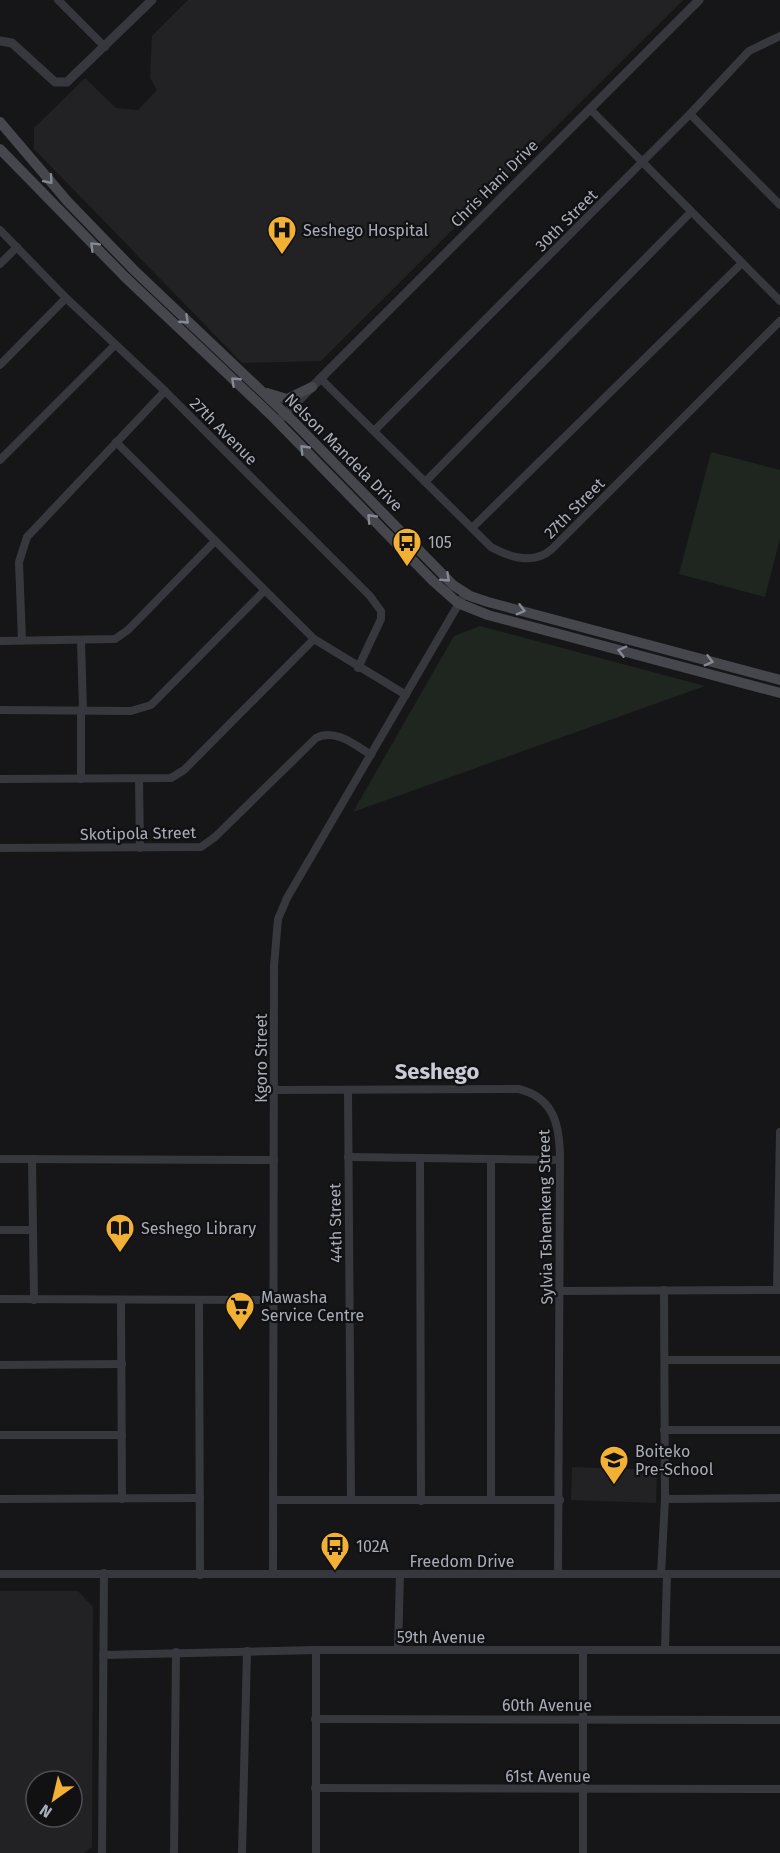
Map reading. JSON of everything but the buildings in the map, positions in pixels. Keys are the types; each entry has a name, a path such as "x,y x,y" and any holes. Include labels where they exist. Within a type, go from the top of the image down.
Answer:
{"main road":[{"name":"Nelson Mandela Drive","path":"0,122 68,202 133,269 261,390 281,418 428,576 458,603 488,615 780,693"},
{"name":"Nelson Mandela Drive","path":"0,149 125,277 281,418 449,581 465,593 488,602 780,680"},
{"path":"261,390 287,399 312,387"}],"street":[{"path":"58,0 105,47"},
{"path":"0,41 12,43 55,82 67,82 152,0"},
{"name":"Chris Hani Drive","path":"281,418 699,0"},
{"name":"30th Street","path":"375,430 690,114 749,51 780,36"},
{"path":"591,110 780,301"},
{"path":"690,114 780,206"},
{"path":"425,482 691,212"},
{"name":"27th Avenue","path":"0,230 66,298 165,391 376,603 381,611 379,627 358,668"},
{"path":"0,264 17,247"},
{"path":"472,528 742,263"},
{"path":"0,365 66,298"},
{"name":"27th Street","path":"320,378 375,430 491,548 504,554 531,559 548,553 780,321"},
{"path":"0,460 115,345"},
{"path":"22,640 19,562 27,537 165,391"},
{"path":"116,442 314,639 358,668 406,695"},
{"path":"0,641 108,641 122,635 214,542"},
{"path":"0,710 131,711 151,705 264,591"},
{"name":"Kgoro Street","path":"273,1574 274,956 278,919 287,898 465,593"},
{"path":"0,779 162,780 179,775 314,639"},
{"path":"81,641 81,779"},
{"name":"Skotipola Street","path":"0,848 190,848 207,844 309,743 321,735 337,736 371,755"},
{"path":"140,780 140,848"},
{"name":"Sylvia Tshemkeng Street","path":"274,1090 519,1089 545,1102 557,1122 560,1160 558,1574"},
{"name":"44th Street","path":"348,1090 351,1500"},
{"path":"560,1291 778,1290 780,1132"},
{"path":"348,1157 560,1160"},
{"path":"0,1159 274,1160"},
{"path":"32,1159 34,1300"},
{"path":"420,1159 421,1501"},
{"path":"491,1160 491,1500"},
{"path":"0,1230 33,1230"},
{"path":"664,1290 666,1360 665,1650"},
{"path":"0,1299 275,1300"},
{"path":"199,1300 200,1575"},
{"path":"121,1301 122,1499"},
{"path":"666,1360 780,1360"},
{"path":"0,1365 122,1364"},
{"path":"664,1430 780,1430"},
{"path":"0,1435 122,1435"},
{"path":"0,1499 200,1498"},
{"path":"665,1499 780,1498"},
{"path":"274,1500 560,1500"},
{"path":"102,1853 104,1573"},
{"name":"Freedom Drive","path":"0,1574 780,1574"},
{"path":"398,1650 400,1574"},
{"path":"316,1650 316,1853"},
{"name":"59th Avenue","path":"103,1655 316,1650 780,1650"},
{"path":"242,1853 247,1651"},
{"path":"583,1651 583,1853"},
{"path":"174,1853 176,1652"},
{"name":"60th Avenue","path":"315,1719 780,1720"},
{"name":"61st Avenue","path":"315,1788 780,1789"}],"shaded area":[{"name":"Seshego Hospital","path":"188,0 683,0 321,361 242,363 34,149 34,128 85,78 116,108 138,110 157,90 150,78 152,36"},
{"path":"711,452 780,470 780,539 765,597 679,574"},
{"path":"480,626 705,686 353,812 454,636"},
{"name":"Boiteko Pre-School","path":"572,1467 657,1470 656,1503 571,1500"},
{"path":"0,1591 78,1591 93,1607 92,1847 84,1853 0,1853"}],"place":[{"name":"Seshego Hospital","path":"282,256"},
{"name":"105","path":"407,568"},
{"name":"Seshego Library","path":"120,1254"},
{"name":"Mawasha Service Centre","path":"240,1332"},
{"name":"Boiteko Pre-School","path":"614,1486"},
{"name":"102A","path":"335,1572"}],"district":[{"name":"Seshego","path":"437,1071"}]}
